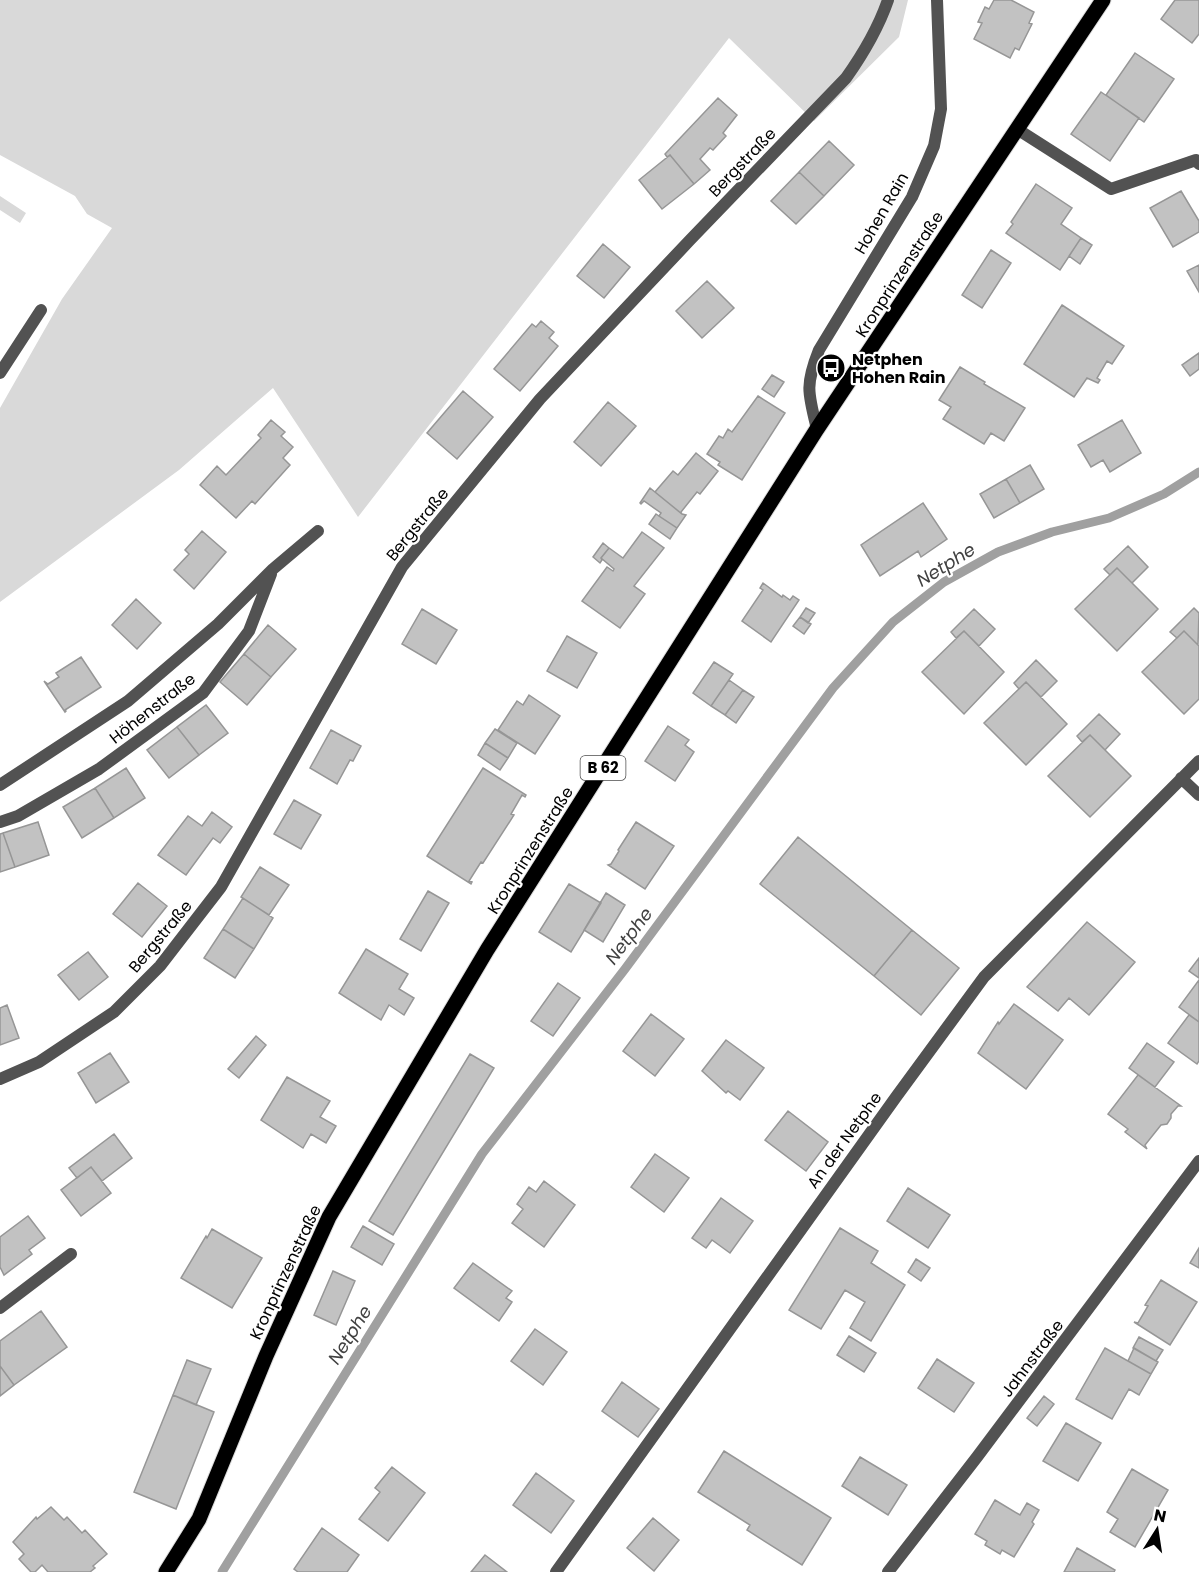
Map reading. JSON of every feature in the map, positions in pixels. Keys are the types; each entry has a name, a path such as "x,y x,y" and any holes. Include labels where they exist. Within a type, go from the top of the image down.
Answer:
{"main road":[{"name":"Kronprinzenstraße","path":"166,1572 199,1519 266,1356 329,1217 487,950 817,429 1103,0"}],"street":[{"name":"Bergstraße","path":"0,1079 39,1062 114,1012 160,966 221,887 402,567 540,399 846,78 863,55 881,20 888,0"},
{"name":"Hohen Rain","path":"817,429 809,396 810,374 819,350 912,197 934,146 941,109 937,0"},
{"path":"1017,129 1111,189 1196,160 1199,164"},
{"path":"0,373 41,310"},
{"name":"Höhenstraße","path":"0,785 128,701 218,624 273,569 318,531"},
{"name":"Höhenstraße","path":"0,822 18,816 99,769 203,693 249,631 273,569"},
{"name":"An der Netphe","path":"556,1572 984,977 1199,761"},
{"path":"1181,778 1199,795"},
{"name":"Jahnstraße","path":"888,1572 978,1457 1199,1161"},
{"path":"0,1308 71,1254"}],"shaded area":[{"path":"0,0 908,0 899,37 814,121 729,38 358,517 273,388 179,470 0,602 0,408 62,299 112,228 87,214 75,196 0,155"},
{"path":"0,196 26,213 20,223 0,210"}],"building":[{"path":"994,0 1011,0 1034,12 1029,23 1032,24 1019,50 1015,48 1010,58 974,39 982,23 978,22 985,7 989,9"},
{"path":"1175,0 1199,0 1199,34 1192,43 1161,19"},
{"path":"1135,53 1174,79 1144,122 1106,95"},
{"path":"1101,92 1139,118 1110,161 1071,134"},
{"path":"718,98 737,115 723,133 726,136 713,150 710,148 700,159 710,170 694,184 670,155 667,157 665,154"},
{"path":"829,141 854,165 824,196 799,172"},
{"path":"670,155 694,184 662,209 639,180"},
{"path":"799,172 824,196 796,224 771,201"},
{"path":"1036,184 1072,208 1061,224 1081,238 1060,270 1006,233"},
{"path":"1181,191 1199,221 1199,232 1173,247 1150,208"},
{"path":"1081,238 1092,245 1080,264 1069,256"},
{"path":"603,244 630,267 604,298 577,276"},
{"path":"991,250 1011,263 982,308 962,295"},
{"path":"1199,265 1199,292 1187,271"},
{"path":"707,281 734,308 702,338 676,311"},
{"path":"1062,305 1124,346 1112,364 1107,361 1097,378 1100,380 1098,383 1087,378 1074,397 1024,364"},
{"path":"541,321 554,332 549,338 558,346 520,391 494,369 532,324 536,327"},
{"path":"1199,353 1199,369 1190,376 1182,365"},
{"path":"960,367 1025,408 1004,441 991,433 984,444 943,419 951,407 939,400"},
{"path":"772,375 784,382 774,397 762,389"},
{"path":"463,391 493,417 457,459 427,433"},
{"path":"758,396 785,413 742,480 718,465 720,462 707,454 719,436 723,438 728,429 732,432"},
{"path":"608,402 636,426 601,466 574,442"},
{"path":"271,420 285,432 281,436 293,447 283,458 290,465 255,504 252,501 236,518 200,485 217,466 226,475 261,438 258,435"},
{"path":"1122,420 1141,453 1110,472 1103,460 1091,467 1078,445"},
{"path":"696,453 718,471 700,494 697,492 681,512 682,514 655,492 673,471 678,475"},
{"path":"1030,465 1044,489 1020,503 1006,479"},
{"path":"1006,479 1020,503 994,518 980,494"},
{"path":"650,488 686,515 677,528 659,516 661,513 644,501 640,503"},
{"path":"923,503 947,539 921,557 918,551 880,576 861,545"},
{"path":"656,514 677,528 670,539 649,524"},
{"path":"202,531 226,552 194,589 174,570 189,554 185,550"},
{"path":"642,532 664,548 634,586 645,594 620,628 582,601 607,567 613,571 614,569 601,558 609,548 623,558"},
{"path":"603,543 609,548 600,563 593,557"},
{"path":"1128,546 1148,567 1132,583 1117,568 1110,575 1104,569"},
{"path":"1117,568 1158,609 1117,651 1075,609"},
{"path":"763,583 782,597 783,595 790,600 793,596 799,600 771,642 742,621 763,590 760,588"},
{"path":"136,599 161,623 137,649 112,625"},
{"path":"806,608 815,613 808,623 800,617"},
{"path":"1194,608 1199,613 1198,645 1184,631 1177,638 1170,632"},
{"path":"422,609 457,630 436,664 402,644"},
{"path":"974,609 995,629 979,646 964,631 956,638 951,632"},
{"path":"800,617 811,624 804,634 793,626"},
{"path":"268,625 296,649 271,677 244,654"},
{"path":"964,631 1004,672 964,714 922,672"},
{"path":"1184,631 1199,646 1199,699 1184,714 1142,672"},
{"path":"567,636 597,653 577,688 547,671"},
{"path":"244,654 271,677 247,705 220,682"},
{"path":"81,657 101,687 65,712 44,681 48,684 59,677 56,673"},
{"path":"1036,660 1057,681 1041,697 1026,682 1019,689 1014,683"},
{"path":"714,662 733,674 711,706 693,693"},
{"path":"729,680 743,690 725,715 711,706"},
{"path":"1026,682 1067,724 1026,765 984,723"},
{"path":"743,690 754,697 736,723 725,715"},
{"path":"529,695 560,716 535,754 498,730 517,701 523,705"},
{"path":"206,705 228,733 199,755 177,727"},
{"path":"1099,714 1120,734 1105,750 1090,735 1082,742 1077,736"},
{"path":"668,726 689,740 685,745 694,752 675,781 645,761"},
{"path":"177,727 199,755 169,778 147,750"},
{"path":"495,729 517,743 508,758 485,743"},
{"path":"331,730 361,746 353,761 350,760 337,784 310,768"},
{"path":"1090,735 1131,776 1090,817 1048,776"},
{"path":"485,743 508,758 500,770 478,755"},
{"path":"126,768 145,798 114,818 95,788"},
{"path":"483,768 526,795 525,797 522,795 511,814 514,815 469,881 472,882 471,884 427,856"},
{"path":"95,788 114,818 82,838 63,807"},
{"path":"294,800 321,815 301,849 274,834"},
{"path":"212,812 232,827 220,843 213,838 186,875 158,855 188,816 202,826"},
{"path":"38,822 49,855 15,867 3,833"},
{"path":"636,822 674,846 645,889 608,865 611,864"},
{"path":"3,833 15,867 0,872 0,834"},
{"path":"798,837 912,930 874,976 760,884"},
{"path":"260,867 289,885 269,915 241,897"},
{"path":"138,883 167,906 142,937 113,914"},
{"path":"569,884 601,903 571,952 539,932"},
{"path":"428,891 449,903 421,951 400,939"},
{"path":"606,893 625,905 603,942 584,930"},
{"path":"243,898 273,918 254,949 223,929"},
{"path":"1087,922 1135,962 1089,1015 1069,998 1058,1011 1027,987"},
{"path":"223,929 254,949 235,978 204,958"},
{"path":"912,930 959,968 921,1015 874,976"},
{"path":"366,949 408,974 399,989 414,998 404,1015 389,1005 381,1020 339,993"},
{"path":"88,952 108,977 79,1000 58,975"},
{"path":"1199,958 1199,978 1189,971"},
{"path":"1199,980 1199,1022 1179,1007"},
{"path":"558,983 580,998 553,1036 531,1021"},
{"path":"1014,1004 1063,1040 1026,1089 978,1053 998,1022 999,1024"},
{"path":"7,1005 19,1038 0,1045 0,1008"},
{"path":"651,1014 684,1039 655,1076 623,1051"},
{"path":"1189,1015 1199,1022 1199,1061 1197,1064 1168,1043"},
{"path":"256,1036 266,1045 239,1078 228,1069"},
{"path":"726,1040 764,1068 740,1100 728,1091 726,1093 702,1071"},
{"path":"1147,1043 1174,1062 1155,1087 1129,1068"},
{"path":"110,1053 129,1082 96,1103 78,1073"},
{"path":"470,1054 494,1068 393,1235 369,1221"},
{"path":"1138,1075 1181,1106 1178,1106 1171,1114 1167,1124 1161,1125 1145,1145 1147,1149 1125,1132 1128,1129 1108,1114"},
{"path":"287,1077 330,1101 320,1117 336,1126 326,1143 311,1134 303,1148 261,1120"},
{"path":"788,1111 828,1142 806,1171 765,1140"},
{"path":"114,1134 132,1158 102,1181 91,1167 77,1178 69,1168"},
{"path":"655,1154 689,1178 664,1212 631,1187"},
{"path":"91,1167 111,1193 81,1216 61,1190"},
{"path":"544,1181 575,1205 544,1247 512,1223 523,1209 517,1204 529,1187 536,1192"},
{"path":"908,1188 950,1215 928,1248 887,1221"},
{"path":"721,1198 753,1221 730,1253 712,1240 706,1248 692,1238"},
{"path":"28,1216 45,1238 29,1250 32,1254 4,1275 0,1267 0,1237"},
{"path":"363,1226 394,1244 382,1265 351,1247"},
{"path":"840,1228 878,1251 871,1263 905,1285 871,1341 850,1328 865,1302 845,1290 821,1329 789,1310"},
{"path":"212,1229 262,1258 232,1308 181,1278"},
{"path":"1199,1248 1199,1268 1190,1263"},
{"path":"916,1259 930,1268 921,1281 908,1272"},
{"path":"473,1263 512,1291 506,1298 512,1302 499,1321 454,1288"},
{"path":"333,1271 355,1281 336,1325 314,1315"},
{"path":"1161,1280 1197,1302 1170,1345 1134,1322 1138,1323 1148,1306 1145,1305"},
{"path":"41,1311 67,1347 14,1385 0,1366 0,1341"},
{"path":"535,1329 567,1352 543,1385 511,1361"},
{"path":"849,1336 876,1353 864,1372 837,1355"},
{"path":"1139,1337 1163,1350 1156,1361 1133,1348"},
{"path":"1105,1348 1151,1374 1139,1395 1129,1389 1112,1419 1076,1399"},
{"path":"1134,1348 1158,1362 1151,1374 1128,1361"},
{"path":"937,1359 974,1383 954,1412 918,1388"},
{"path":"187,1360 211,1369 196,1405 173,1395"},
{"path":"0,1366 14,1385 0,1396"},
{"path":"622,1382 659,1409 638,1437 602,1411"},
{"path":"173,1395 214,1412 176,1509 134,1492"},
{"path":"1044,1396 1054,1404 1037,1426 1027,1418"},
{"path":"1066,1423 1101,1443 1078,1481 1043,1461"},
{"path":"724,1451 831,1518 802,1565 747,1530 750,1525 698,1492"},
{"path":"860,1457 907,1485 888,1515 842,1486"},
{"path":"392,1467 425,1493 388,1541 359,1519 380,1492 375,1488"},
{"path":"1132,1469 1168,1490 1135,1547 1110,1532 1118,1519 1107,1512"},
{"path":"536,1473 574,1501 551,1533 513,1505"},
{"path":"995,1500 1020,1515 1027,1503 1039,1510 1032,1522 1034,1524 1014,1557 1002,1550 1000,1554 985,1545 987,1541 975,1534"},
{"path":"51,1507 64,1520 67,1517 82,1533 85,1530 107,1554 93,1566 95,1568 90,1572 48,1572 42,1565 35,1572 31,1572 19,1559 24,1554 13,1542 36,1517 37,1519"},
{"path":"653,1518 679,1540 654,1571 627,1548"},
{"path":"322,1528 359,1555 347,1572 298,1572 294,1569"},
{"path":"1077,1548 1115,1570 1114,1572 1064,1572"},
{"path":"485,1555 507,1572 471,1572"}],"waterway":[{"name":"Netphe","path":"222,1572 482,1154 625,969 833,688 893,622 944,582 998,552 1052,532 1109,518 1164,494 1199,472"}],"place":[{"name":"Netphen Hohen Rain","path":"831,368"}]}
